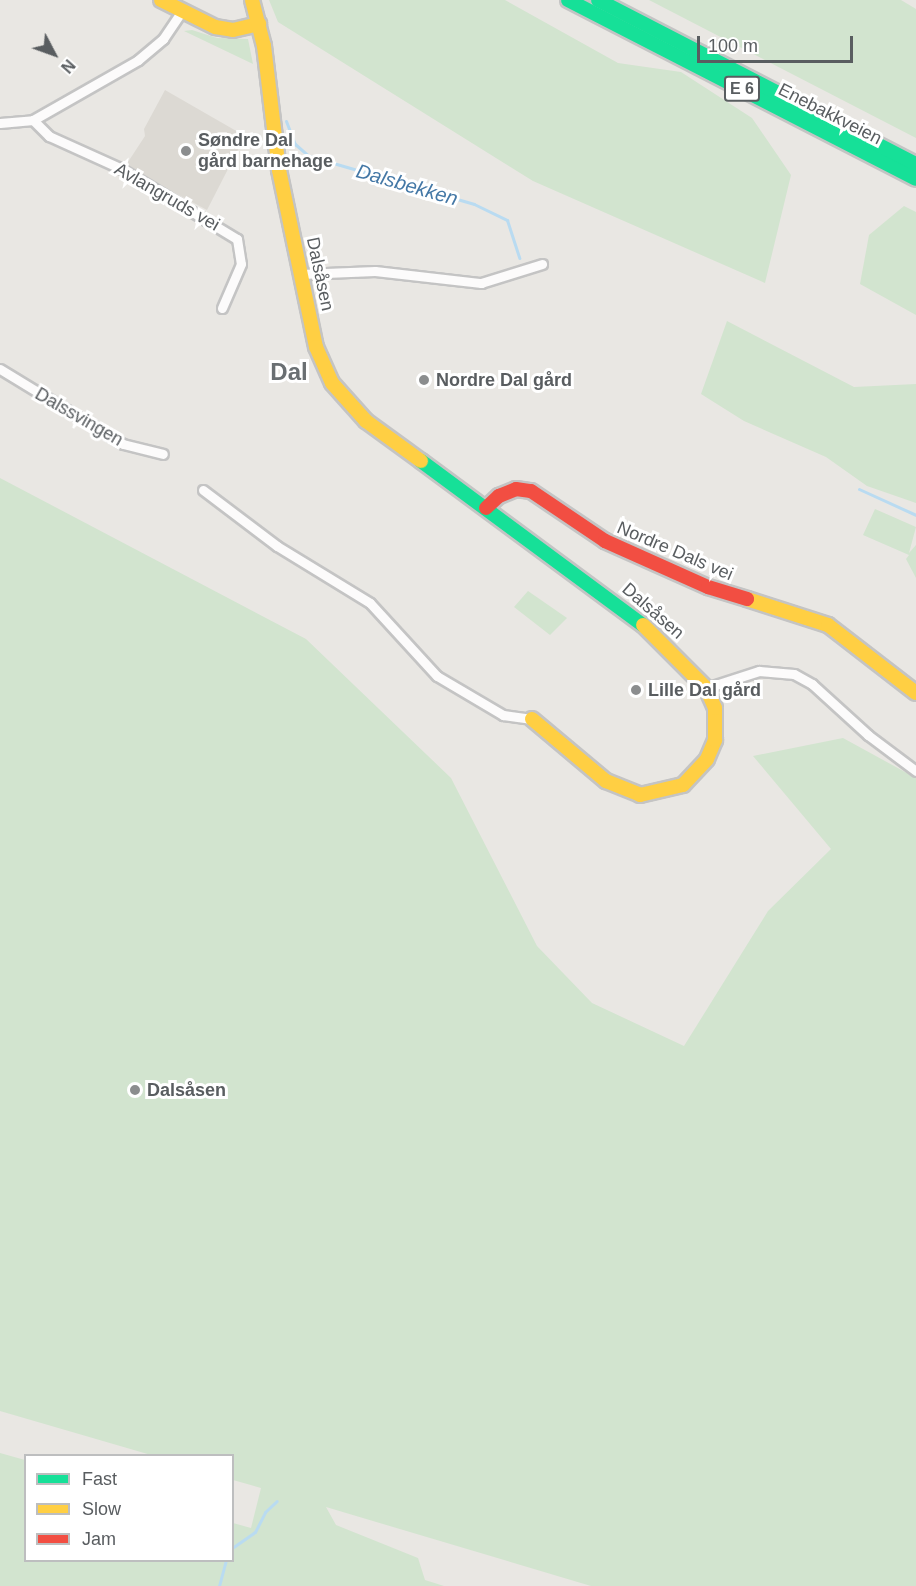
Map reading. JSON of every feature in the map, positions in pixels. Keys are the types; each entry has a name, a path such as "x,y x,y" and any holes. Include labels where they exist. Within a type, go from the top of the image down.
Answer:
{"main road":[{"path":"161,0 181,12 228,30 260,24"},
{"name":"Dalsåsen","path":"252,0 260,24 271,125 316,347 326,372 346,402 394,442 651,631 706,688 716,718 715,740 707,759 683,785 652,795 614,786 532,720"},
{"name":"Enebakkveien","path":"568,0 916,179"},
{"name":"Enebakkveien","path":"598,0 916,164"},
{"name":"Nordre Dals vei","path":"486,508 499,496 516,489 531,491 605,541 708,587 773,605 828,626 916,693"}],"street":[{"path":"0,123 33,120 153,50 181,12"},
{"name":"Avlangruds vei","path":"33,120 49,136 129,172 237,239 241,264 222,308"},
{"path":"302,274 375,271 481,283 542,264"},
{"name":"Dalssvingen","path":"0,369 123,444 163,454"},
{"name":"Dalsåsen","path":"203,490 277,546 375,608 437,676 503,715 532,720"},
{"path":"706,688 759,671 794,674 812,684 867,735 916,771"}],"shaded area":[{"name":"Søndre Dal gård barnehage","path":"165,90 245,136 207,210 130,169 128,162 145,136 144,129"}],"green space":[{"path":"269,0 505,0 618,63 681,72 752,118 791,175 765,283 533,181 278,22"},
{"path":"649,0 901,0 916,9 916,138"},
{"path":"192,30 217,38 248,39 253,64 184,31"},
{"path":"904,206 916,212 916,315 860,284 869,235"},
{"path":"727,321 854,387 916,384 916,503 867,486 826,457 744,421 701,394"},
{"path":"0,478 306,639 451,778 537,946 592,1003 684,1046 768,911 831,849 753,756 843,738 916,778 916,1586 591,1586 326,1507 336,1525 418,1558 425,1580 444,1586 0,1586 0,1453 24,1460 24,1562 234,1562 234,1523 251,1528 261,1488 234,1480 234,1454 148,1454 0,1411"},
{"path":"875,509 916,527 909,553 916,545 916,578 906,559 909,555 863,535"},
{"path":"528,591 567,618 550,635 514,607"}],"waterway":[{"name":"Dalsbekken","path":"286,121 295,144 309,156 474,204 507,220 519,258"},
{"name":"Dalsbekken","path":"859,489 916,515"},
{"path":"234,1547 255,1532 265,1512 277,1501"},
{"path":"219,1586 225,1562"}],"traffic: fast":[{"path":"568,0 916,179"},
{"path":"598,0 916,164"},
{"path":"421,461 643,625"}],"traffic: slow":[{"path":"161,0 215,27 233,30 259,24"},
{"path":"252,0 264,46 279,170 316,347 332,383 366,421 421,461"},
{"path":"747,599 828,625 916,693"},
{"path":"532,719 606,781 640,795 683,785 707,759 715,740 715,708 706,688 643,625"}],"traffic: jam":[{"path":"486,508 499,496 516,489 531,491 605,541 708,587 747,599"}],"place":[{"name":"Søndre Dal gård barnehage","path":"186,151"},
{"name":"Nordre Dal gård","path":"424,380"},
{"name":"Lille Dal gård","path":"636,690"},
{"name":"Dalsåsen","path":"135,1090"}],"district":[{"name":"Dal","path":"289,372"}]}
